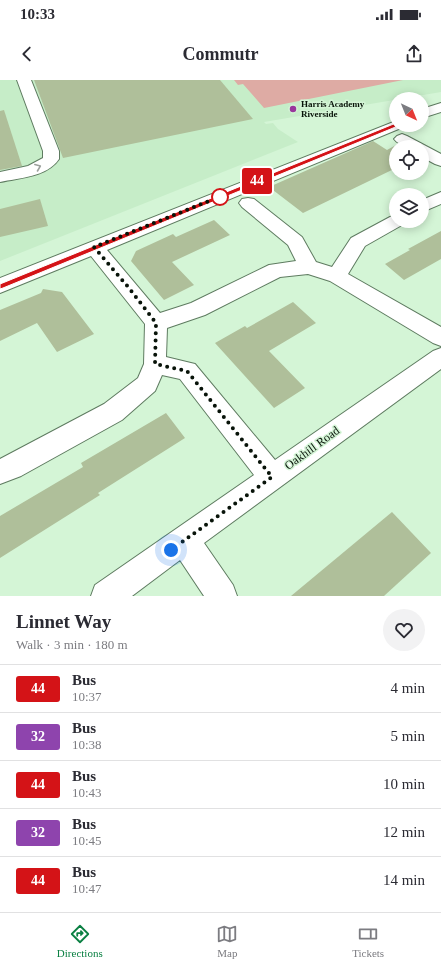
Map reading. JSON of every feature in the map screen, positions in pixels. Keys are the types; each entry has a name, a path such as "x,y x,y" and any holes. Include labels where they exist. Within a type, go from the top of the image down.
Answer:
{"street":[{"path":"0,177 35,169 47,164 51,159 51,150 24,80"},
{"path":"429,111 441,107"},
{"path":"0,286 94,247 399,132 409,140"},
{"path":"429,154 441,161"},
{"path":"429,203 441,197"},
{"path":"248,203 295,241 309,267"},
{"path":"338,276 358,242 389,225"},
{"path":"0,472 12,467 113,412 147,384 155,364 156,323 129,288 94,247"},
{"path":"156,323 198,309 276,270 309,267 338,276 441,337"},
{"name":"Oakhill Road","path":"106,596 441,357"},
{"path":"155,364 187,371 272,477"},
{"path":"184,540 222,596"}],"shaded area":[{"path":"0,80 441,80 441,92 429,94 429,92 389,92 389,101 264,122 266,124 273,123 278,129 298,142 0,261"},
{"path":"234,80 403,80 264,108 243,84 238,85"}],"building":[{"path":"34,80 220,80 253,119 63,158"},
{"path":"4,110 22,166 0,170 0,111"},
{"path":"373,141 387,150 389,149 389,171 303,213 269,187"},
{"path":"40,199 48,226 0,237 0,209"},
{"path":"214,220 230,235 172,262 194,285 164,300 131,261 136,251 173,234 176,237"},
{"path":"441,231 441,259 404,280 385,264 410,250 408,249"},
{"path":"43,289 62,292 94,334 57,352 37,323 0,341 0,310 41,293"},
{"path":"293,302 316,323 269,351 305,388 274,408 215,343 245,326 247,328"},
{"path":"166,413 185,438 98,493 100,495 0,558 0,516 83,467 81,463"},
{"path":"392,512 431,553 384,596 291,596"}],"bus line":[{"name":"44","path":"0,286 389,128"}],"place":[{"name":"Harris Academy Riverside","path":"293,109"}],"route":[{"path":"171,550 272,477 187,371 155,364 156,323 129,288 94,247 224,195 220,197"}]}
